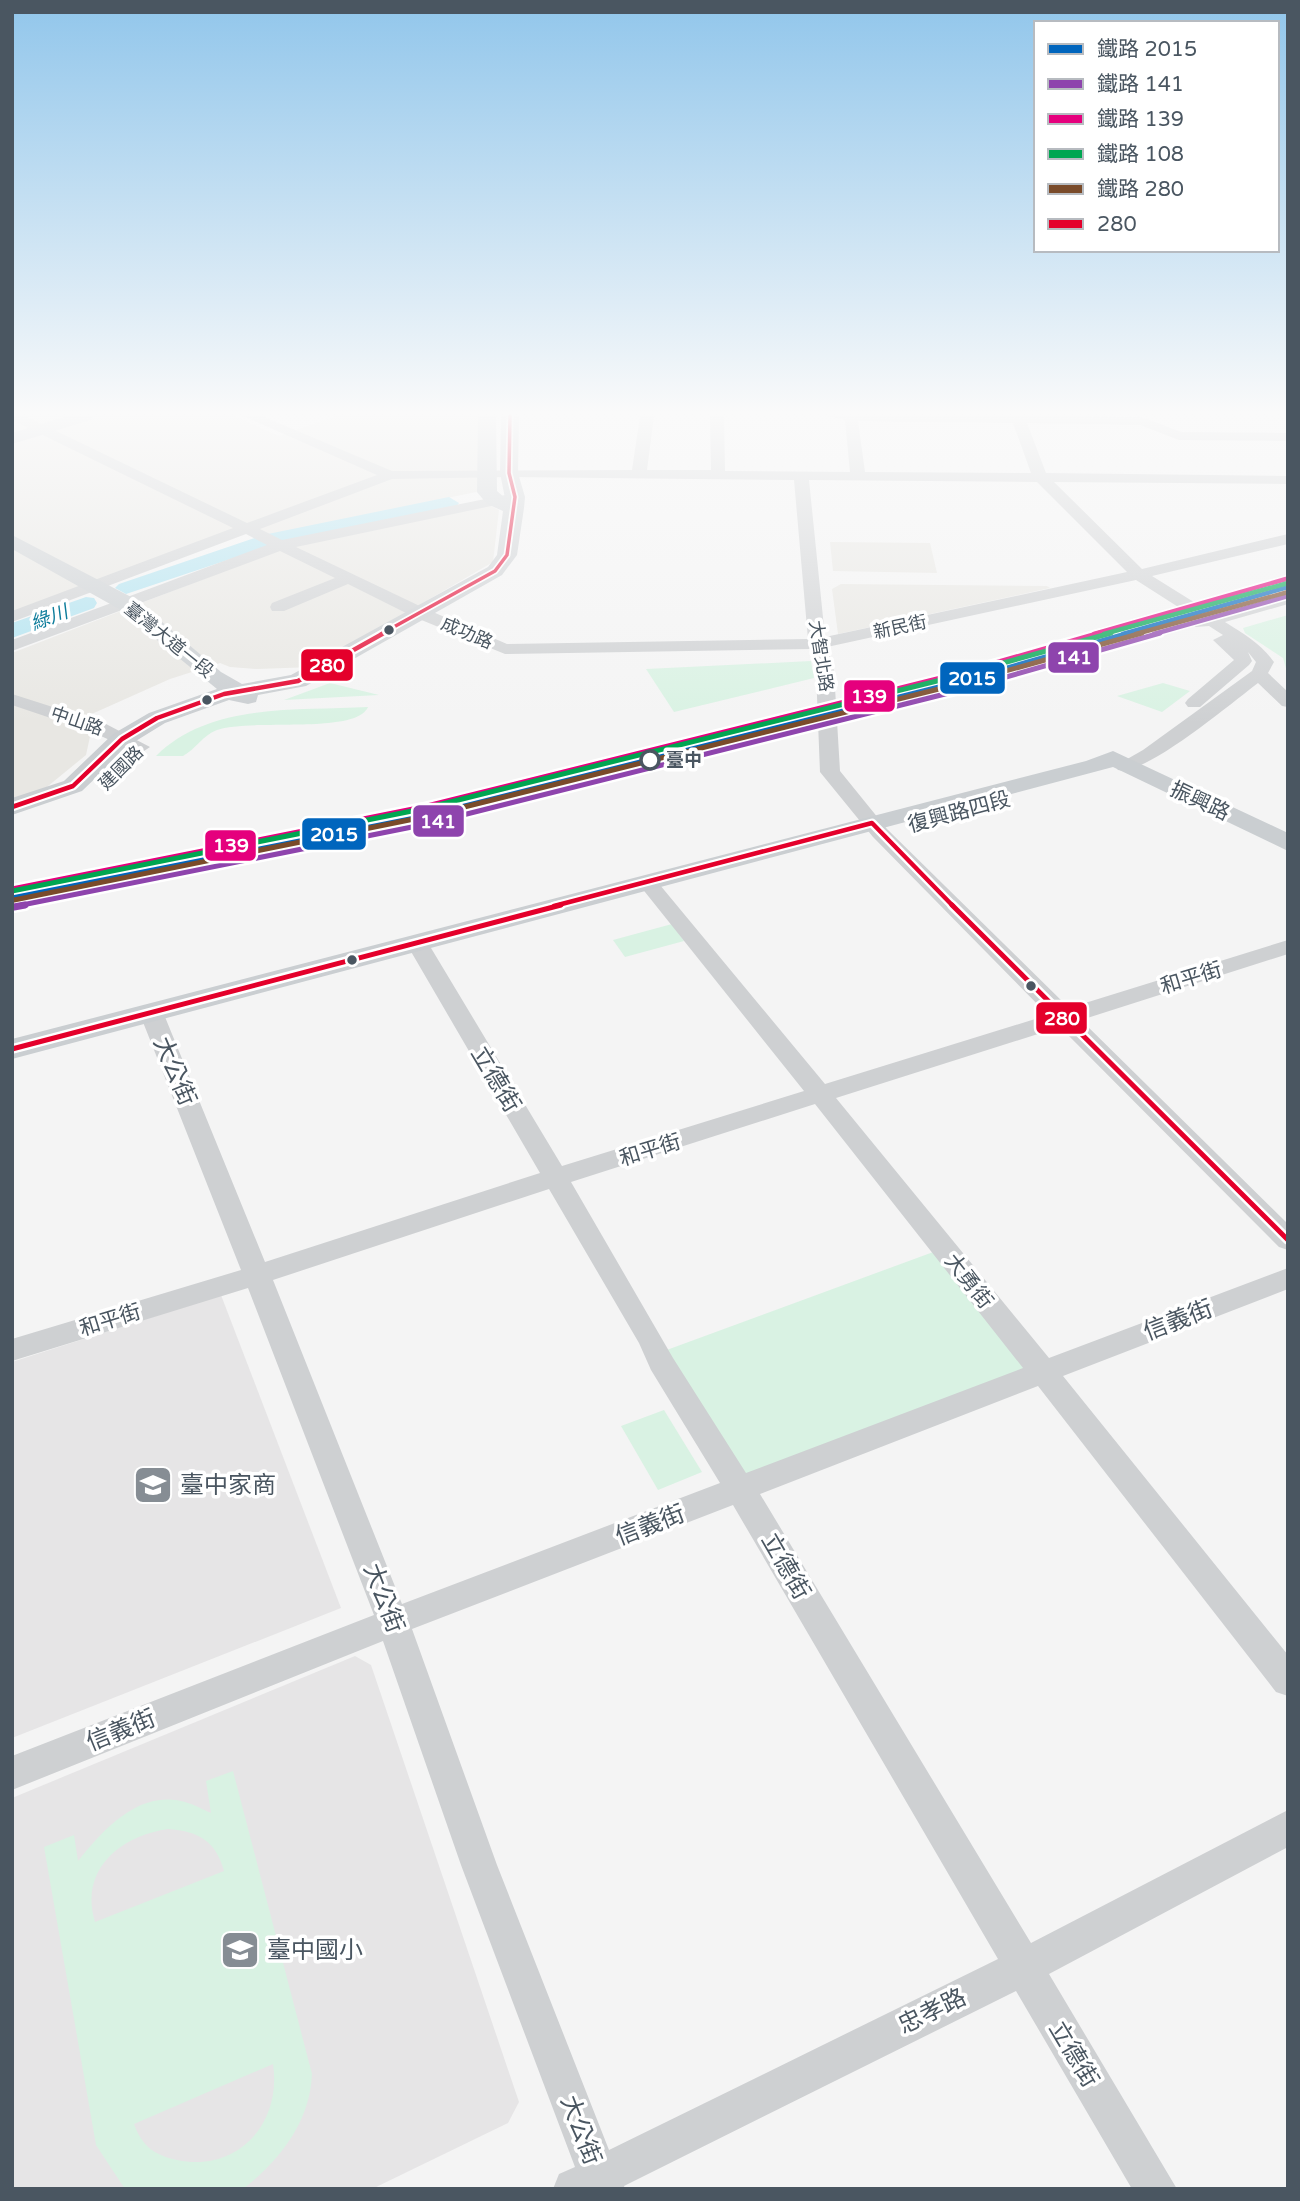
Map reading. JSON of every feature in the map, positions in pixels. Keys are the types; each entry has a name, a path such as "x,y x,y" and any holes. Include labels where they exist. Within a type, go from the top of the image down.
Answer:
{"main road":[{"name":"建國路","path":"12,807 73,786 131,743 244,696 292,692 318,682 426,615 495,584 505,566 512,519"},
{"name":"臺灣大道一段","path":"12,541 125,602 213,677 244,696"},
{"name":"建國路","path":"12,820 61,807 101,790 131,743"},
{"name":"復興路四段","path":"12,1049 153,1019 1119,762"},
{"name":"振興路","path":"1119,762 1288,843"},
{"name":"復興路四段","path":"12,1064 153,1019"}],"street":[{"name":"成功路","path":"227,519 426,615 505,649"},
{"path":"12,617 98,588 276,519"},
{"path":"12,646 282,545 406,519"},
{"name":"大智北路","path":"805,519 817,644 825,670 830,772 876,828 1062,1018 1288,1240"},
{"name":"復興路四段","path":"1075,519 1133,576 1210,626 1262,654 1266,665 1259,674 1150,754 1119,762"},
{"name":"新民街","path":"505,649 630,644 817,644 1133,576 1288,539"},
{"path":"278,607 350,578"},
{"path":"1210,626 1288,598"},
{"path":"1210,626 1288,610"},
{"name":"復興路四段","path":"1119,762 1243,662 1239,652 1210,626"},
{"path":"1259,674 1288,702"},
{"name":"中山路","path":"12,699 99,728 131,743"},
{"name":"大勇街","path":"651,888 822,1096 1288,1681"},
{"name":"和平街","path":"12,1350 257,1275 1288,947"},
{"name":"立德街","path":"421,949 652,1341 661,1362 742,1490 1021,1968 1156,2189"},
{"name":"大公街","path":"153,1019 393,1622 592,2184"},
{"name":"信義街","path":"12,1773 393,1622 1288,1278"},
{"name":"忠孝路","path":"592,2184 1021,1968 1288,1828"}],"shaded area":[{"path":"12,519 346,519 267,535 252,526 12,613"},
{"path":"418,519 498,519 493,562 313,667 257,669 230,667 220,663 170,679 85,717 91,732 86,755 42,791 12,798 12,653 289,546"},
{"path":"830,542 930,543 937,573 833,571"},
{"path":"841,584 1050,588 838,634 832,589"},
{"name":"臺中家商","path":"221,1295 341,1608 12,1738 12,1362"},
{"name":"臺中國小","path":"355,1656 371,1665 519,2102 508,2123 372,2189 12,2189 12,1798"}],"green space":[{"path":"1288,615 1288,675 1283,658 1245,633 1243,628"},
{"path":"811,661 814,678 674,712 646,669"},
{"path":"330,683 379,695 284,700"},
{"path":"1163,683 1190,691 1162,712 1117,696"},
{"path":"368,707 359,716 344,721 253,725 217,730 183,756 156,756 178,739 202,726 228,718 284,710"},
{"path":"672,924 684,941 625,957 613,940"},
{"path":"936,1251 1031,1367 745,1482 664,1351"},
{"path":"664,1410 702,1472 658,1490 621,1426"},
{"path":"233,1771 312,2074 310,2092 306,2108 291,2139 269,2166 243,2189 125,2189 96,2145 44,1847 74,1835 78,1861 122,1816 150,1802 165,1799 181,1801 211,1813 206,1781","holes":["168,1829 197,1835 211,1845 224,1871 95,1922 93,1887 98,1872 108,1859 134,1839","273,2064 274,2086 263,2124 237,2151 219,2159 199,2162 177,2160 150,2148 137,2132 134,2124"]}],"waterway":[{"name":"綠川","path":"126,588 270,539 371,519"},
{"name":"綠川","path":"12,631 86,603"}],"rail line":[{"name":"139","path":"12,889 423,807 953,675 1286,579"},
{"name":"108","path":"12,891 422,809 953,677 1288,583"},
{"name":"2015","path":"12,898 425,816 955,683 1288,587"},
{"name":"280","path":"14,900 424,817 955,685 1288,592"},
{"name":"141","path":"14,907 427,824 957,691 1288,596"}],"transit line":[{"name":"280","path":"12,807 73,786 122,739 157,718 224,694 298,681 495,571 507,555 512,519"},
{"name":"280","path":"12,1049 872,823 1062,1018 1288,1240"}],"place":[{"name":"臺中","path":"650,760"},
{"name":"臺中家商","path":"153,1485"},
{"name":"臺中國小","path":"240,1950"}]}
